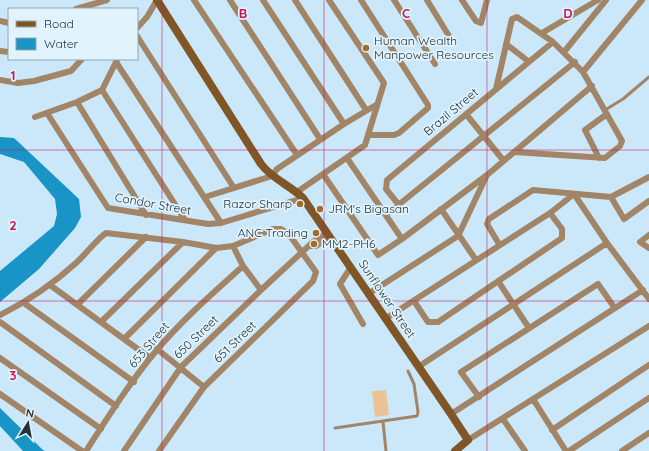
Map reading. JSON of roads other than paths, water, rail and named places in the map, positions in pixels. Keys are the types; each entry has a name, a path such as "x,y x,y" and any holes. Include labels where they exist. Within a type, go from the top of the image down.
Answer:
{"main road":[{"name":"Sunflower Street","path":"157,0 261,164 272,176 300,195 351,267 468,440"},
{"path":"455,451 468,440"}],"street":[{"path":"79,8 107,0"},
{"path":"138,27 148,17 157,0"},
{"path":"194,0 297,155"},
{"path":"230,0 320,139"},
{"path":"263,0 344,124"},
{"path":"295,0 366,110"},
{"path":"329,0 384,82 376,105 369,135 399,134 428,108 428,105 360,0"},
{"path":"394,0 435,64"},
{"path":"427,0 449,36"},
{"path":"462,0 476,21 481,23 487,0"},
{"path":"542,33 598,0"},
{"path":"564,52 606,0"},
{"path":"583,72 642,0"},
{"path":"496,89 506,44 514,17 542,33 575,62 592,86 622,141 622,144 605,158 514,152"},
{"path":"138,38 234,188"},
{"name":"Brazil Street","path":"399,206 386,189 387,180 528,61 553,42"},
{"path":"506,44 528,61"},
{"path":"0,80 18,83 34,81 71,71 81,60"},
{"path":"34,117 77,102 102,90 117,61 221,222"},
{"path":"386,215 575,62"},
{"path":"323,174 378,255 402,239 487,175 592,86"},
{"path":"102,90 185,220"},
{"path":"77,102 146,215"},
{"path":"205,196 272,176 277,169 320,139 376,105"},
{"path":"599,158 585,130 606,112"},
{"name":"Condor Street","path":"47,113 108,208 208,224 221,222 300,195 323,174 365,145 369,135"},
{"path":"466,114 482,136 503,160"},
{"path":"347,158 402,239"},
{"path":"368,294 458,236 487,175"},
{"path":"500,244 487,224 489,219 533,190 611,197 649,177"},
{"path":"385,319 550,213 574,194"},
{"path":"574,194 607,243 649,299"},
{"path":"611,197 624,219 649,202"},
{"path":"441,209 458,236 476,260"},
{"path":"414,301 426,319 435,323 562,238 562,230 550,213"},
{"path":"0,315 24,303 50,285 90,250 106,233 183,242 216,248 233,246 273,229 281,229 288,233 301,254"},
{"name":"650 Street","path":"124,451 181,367 313,242 328,234"},
{"path":"649,235 640,242 649,248"},
{"path":"77,305 146,237"},
{"path":"101,322 183,242"},
{"path":"418,367 607,243"},
{"path":"233,246 243,266 261,290"},
{"path":"124,339 216,248"},
{"name":"651 Street","path":"160,451 204,387 315,278 314,269 301,254"},
{"name":"653 Street","path":"86,451 157,349 202,302 243,266"},
{"path":"351,267 340,284 363,324"},
{"path":"498,281 529,328"},
{"path":"479,397 461,372 598,284 614,307"},
{"path":"50,285 150,358"},
{"path":"451,414 614,307 643,290"},
{"path":"24,303 134,382"},
{"path":"0,322 116,406"},
{"path":"468,440 649,326"},
{"path":"157,349 204,387"},
{"path":"0,358 100,429"},
{"path":"552,430 649,365"},
{"path":"0,394 82,451"},
{"path":"569,451 649,398"},
{"path":"533,400 566,451"},
{"path":"503,419 523,450"},
{"path":"622,451 649,433"}],"lane":[{"path":"606,112 649,77"},
{"path":"335,428 383,422 418,414 414,384 408,370"},
{"path":"383,422 386,451"}],"water":[{"path":"0,137 14,138 79,199 81,217 75,228 39,269 0,302 0,271 54,226 57,214 55,199 24,162 0,154"},
{"path":"0,408 45,451 23,451 0,426"}],"place":[{"name":"Human Wealth Manpower Resources","path":"366,48"},
{"name":"Razor Sharp","path":"300,204"},
{"name":"JRM's Bigasan","path":"320,209"},
{"name":"ANC Trading","path":"316,233"},
{"name":"MM2-PH6","path":"314,244"}]}
